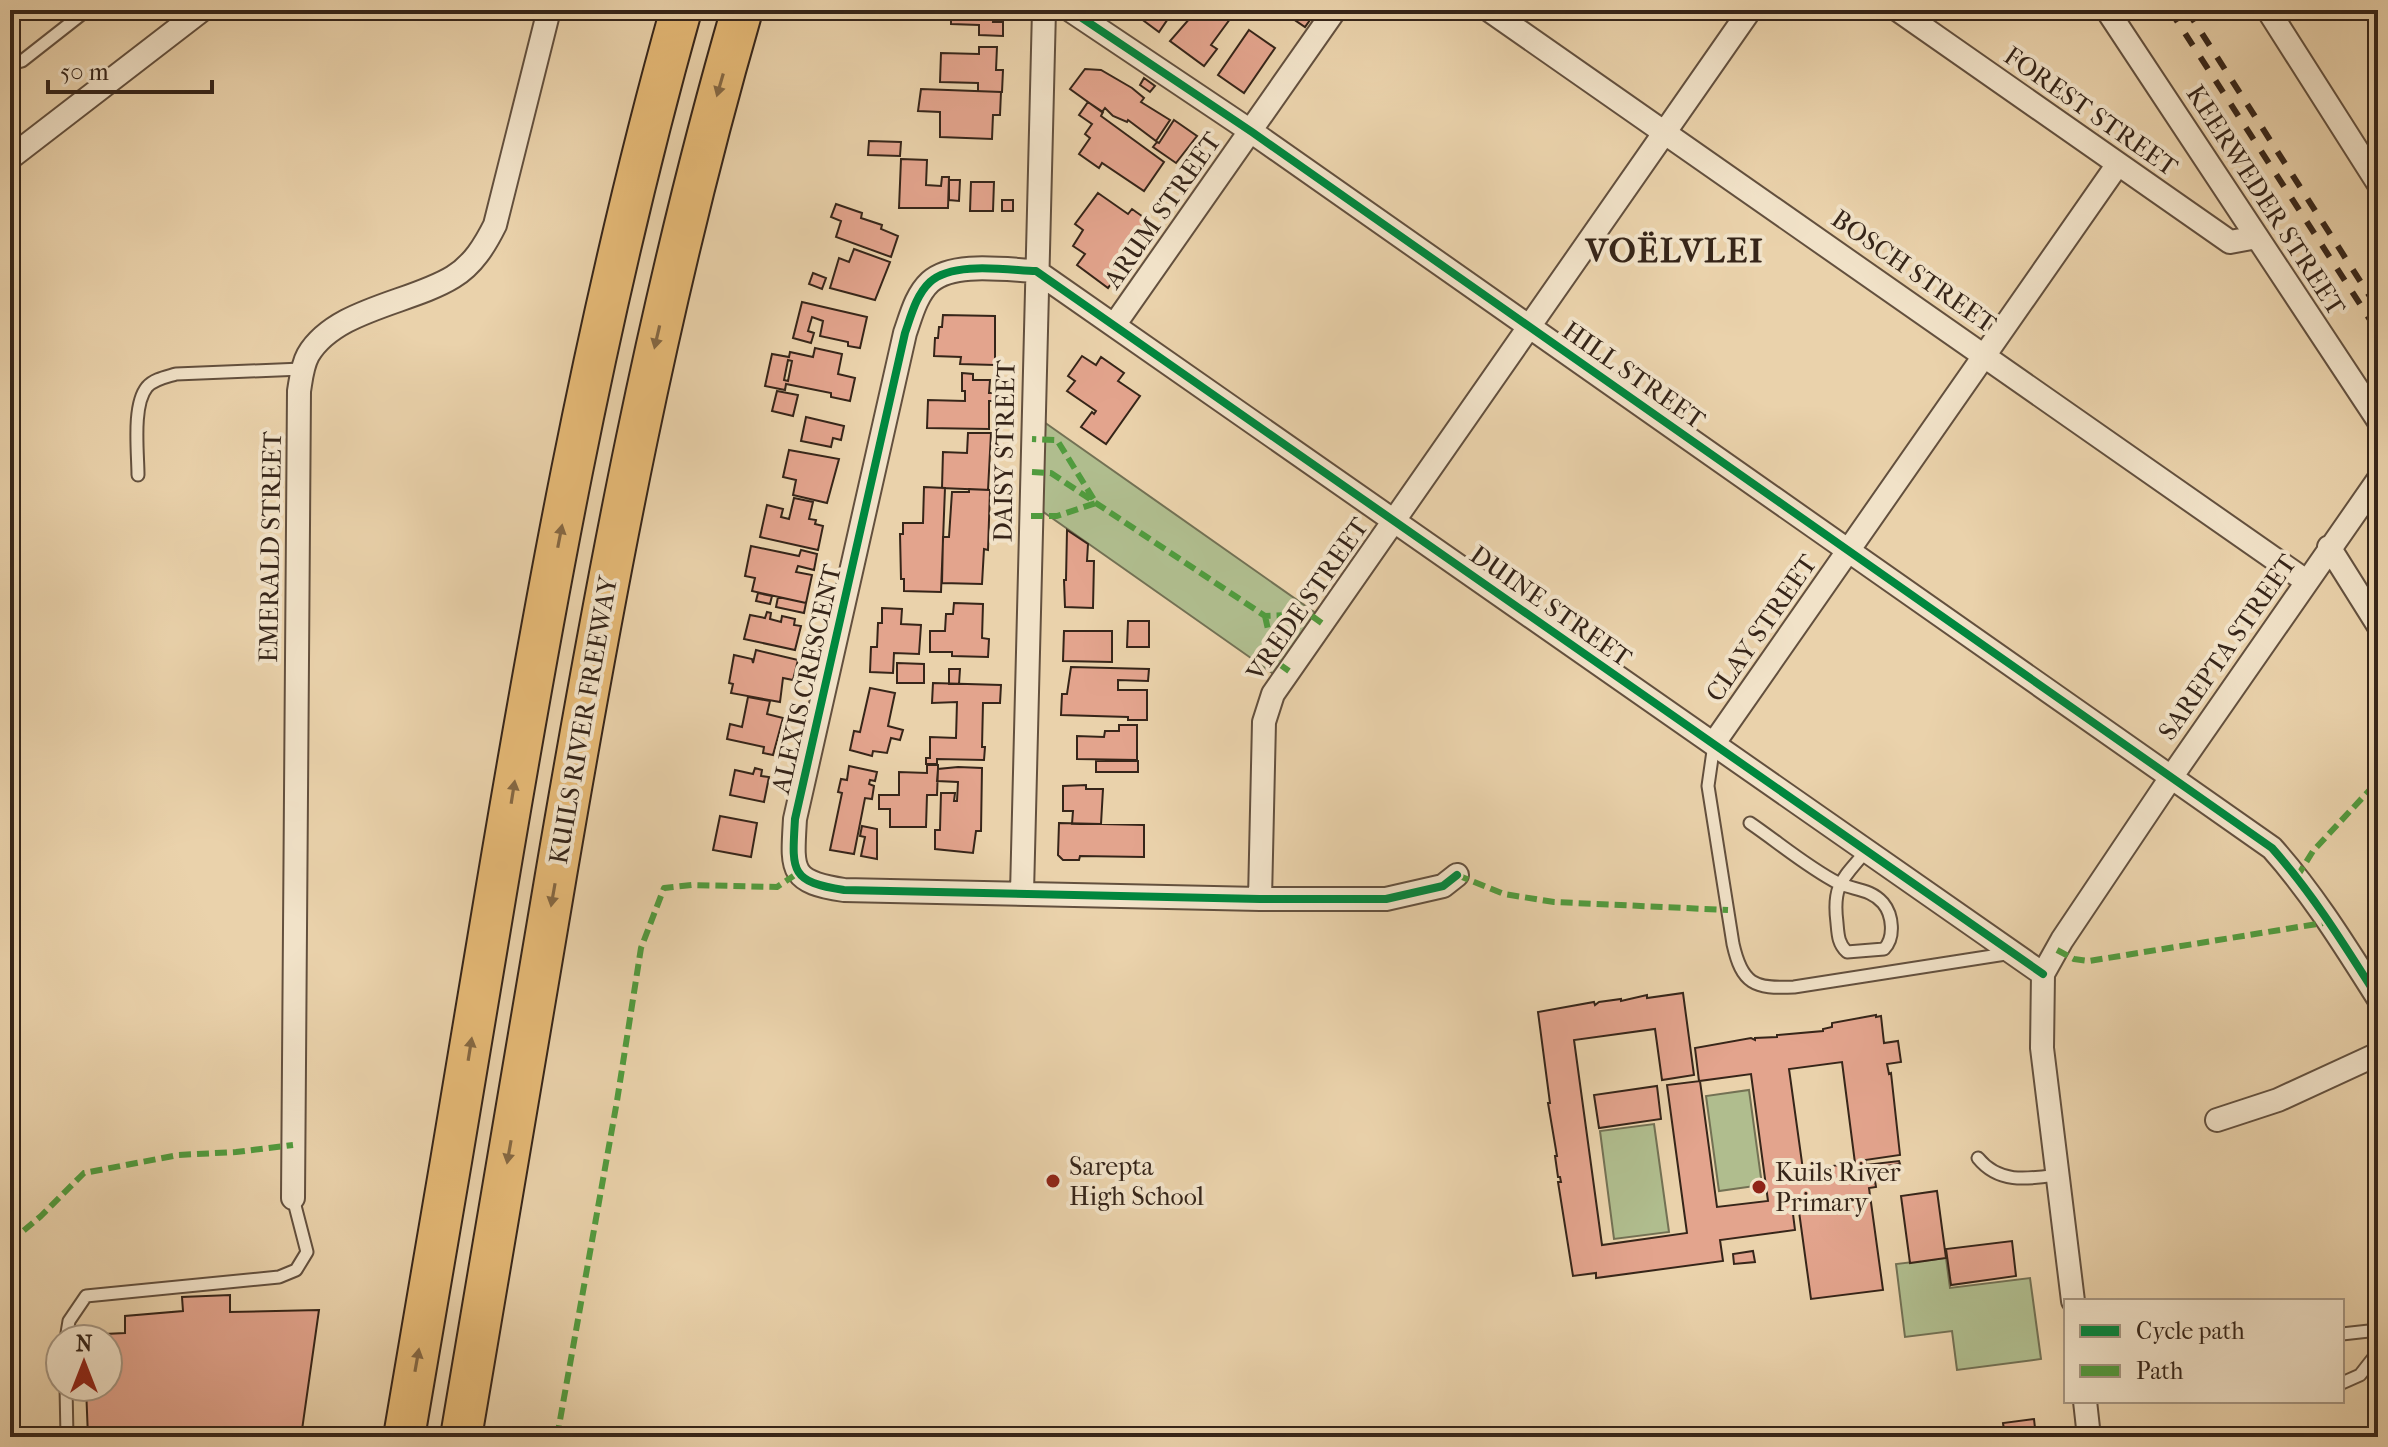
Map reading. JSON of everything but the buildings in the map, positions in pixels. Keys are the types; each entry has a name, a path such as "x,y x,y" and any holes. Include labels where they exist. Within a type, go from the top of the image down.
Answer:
{"highway":[{"path":"404,1437 526,712 588,391 650,121 681,10"},
{"name":"KUILS RIVER FREEWAY","path":"461,1437 606,583 650,365 679,242 742,10"}],"street":[{"path":"10,158 202,10"},
{"path":"302,369 308,355 331,332 359,316 454,277 481,252 495,225 549,10"},
{"name":"DAISY STREET","path":"1022,893 1044,10"},
{"name":"HILL STREET","path":"1070,10 1252,132 2272,848 2321,910 2378,998"},
{"name":"ARUM STREET","path":"1115,324 1335,10"},
{"name":"BOSCH STREET","path":"1489,10 2306,581"},
{"name":"VREDE STREET","path":"1260,899 1264,722 1273,694 1750,10"},
{"name":"FOREST STREET","path":"1898,10 2230,242 2257,237"},
{"name":"KEERWEDER STREET","path":"2107,10 2378,420"},
{"path":"2268,10 2378,183"},
{"name":"CLAY STREET","path":"1714,743 2118,164"},
{"name":"ALEXIS CRESCENT","path":"1036,271 951,270 928,284 914,305 887,405 795,819 793,852 798,873 813,885 844,890 1260,899 1386,899 1443,886 1457,875"},
{"name":"DUINE STREET","path":"1036,271 2043,974"},
{"name":"EMERALD STREET","path":"293,1198 299,406 302,369"},
{"name":"SAREPTA STREET","path":"2073,1299 2042,1048 2043,974 2062,940 2172,776 2378,480"},
{"path":"2329,547 2378,625"},
{"path":"2217,1120 2278,1100 2378,1054"},
{"path":"2085,1403 2089,1437"}],"lane":[{"path":"10,64 22,61 87,10"},
{"path":"138,475 137,416 146,388 157,380 176,374 302,369"},
{"name":"CLAY STREET","path":"1714,743 1708,786 1733,944 1738,964 1746,978 1756,985 1794,987 2013,953"},
{"path":"1750,823 1840,883 1876,896 1886,906 1891,942 1884,949 1854,953 1842,949 1834,903 1840,883 1867,850"},
{"path":"1978,1158 1993,1172 2005,1177 2017,1179 2057,1175"},
{"path":"69,1323 86,1296 279,1277 296,1270 307,1252 293,1198"},
{"path":"2344,1334 2378,1330"},
{"path":"2344,1382 2360,1375 2378,1352"},
{"path":"66,1403 67,1437"}],"green space":[{"path":"1044,422 1317,614 1275,675 1042,511"},
{"path":"1749,1090 1762,1185 1719,1191 1706,1096"},
{"path":"1654,1124 1669,1232 1614,1239 1600,1131"},
{"path":"1946,1258 1950,1288 2030,1278 2041,1359 1957,1370 1952,1331 1905,1337 1896,1264"}],"railway":[{"path":"2170,10 2378,332"},
{"path":"2187,10 2378,309"}],"marked path":[{"path":"1031,516 1057,516 1096,503 1057,440 1032,439"},
{"path":"1032,472 1051,473 1265,616 1309,614 1323,624"},
{"path":"1265,616 1275,661 1289,671"},
{"path":"2297,877 2313,851 2378,781"},
{"path":"557,1437 641,948 664,888 692,885 777,887 798,873"},
{"path":"1457,875 1504,894 1554,902 1728,910"},
{"path":"2057,950 2074,959 2089,961 2329,922"},
{"path":"10,1242 84,1173 178,1155 293,1145"}],"cycle path":[{"path":"1070,10 1252,132 2272,848 2315,902 2378,998"},
{"path":"1457,875 1443,886 1386,899 1260,899 844,890 813,883 798,871 794,850 795,819 905,333 918,299 930,282 940,275 966,269 1036,271 2043,974"}],"place":[{"name":"Sarepta High School","path":"1053,1181"},
{"name":"Kuils River Primary","path":"1759,1187"}],"district":[{"name":"VOËLVLEI","path":"1675,250"}]}
